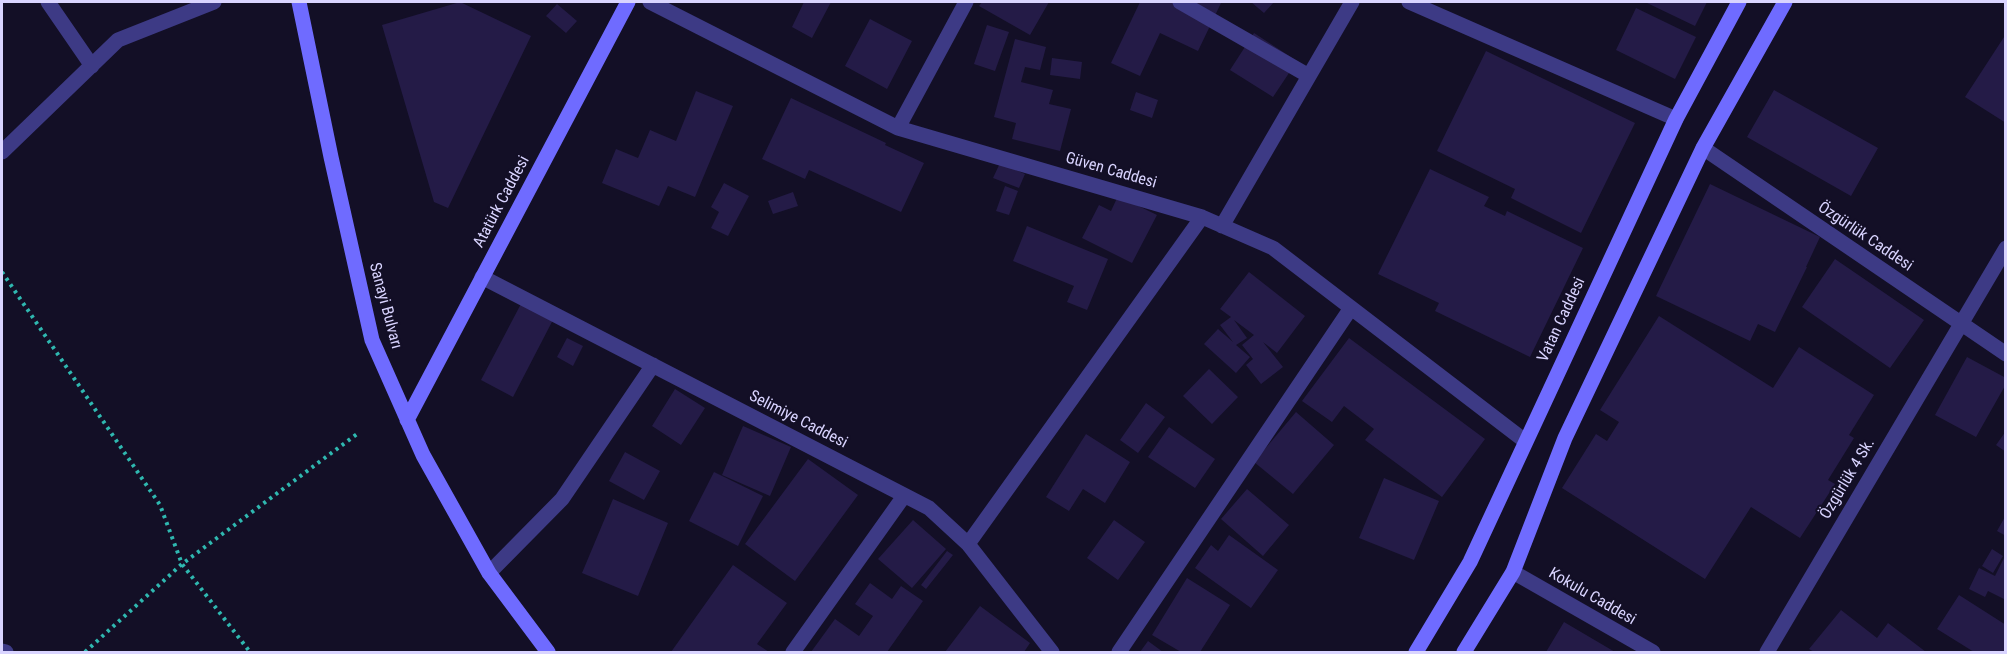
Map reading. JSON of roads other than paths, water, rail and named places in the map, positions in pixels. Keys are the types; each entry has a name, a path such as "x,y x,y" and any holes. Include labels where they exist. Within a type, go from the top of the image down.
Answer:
{"main road":[{"name":"Sanayi Bulvarı","path":"299,2 372,340 423,455 489,573 549,652"},
{"name":"Atatürk Caddesi","path":"407,420 628,2"},
{"name":"Vatan Caddesi","path":"1416,652 1470,562 1676,119 1739,2"},
{"path":"1464,652 1514,572 1565,438 1703,148 1785,2"}],"street":[{"path":"48,2 92,66"},
{"path":"2,152 118,40 214,2"},
{"name":"Güven Caddesi","path":"650,2 898,128 1202,217 1273,248 1525,441"},
{"path":"898,128 966,2"},
{"path":"1180,2 1309,76"},
{"path":"1222,226 1352,2"},
{"path":"1409,2 1676,119"},
{"name":"Özgürlük Caddesi","path":"1703,148 2006,354"},
{"path":"968,544 1202,217"},
{"name":"Özgürlük 4 Sk.","path":"1767,652 2006,248"},
{"name":"Selimiye Caddesi","path":"482,277 929,508 968,544 1052,652"},
{"path":"1119,652 1351,308"},
{"path":"489,573 562,499 652,365"},
{"path":"793,652 904,495"},
{"name":"Kokulu Caddesi","path":"1514,572 1653,652"}]}
